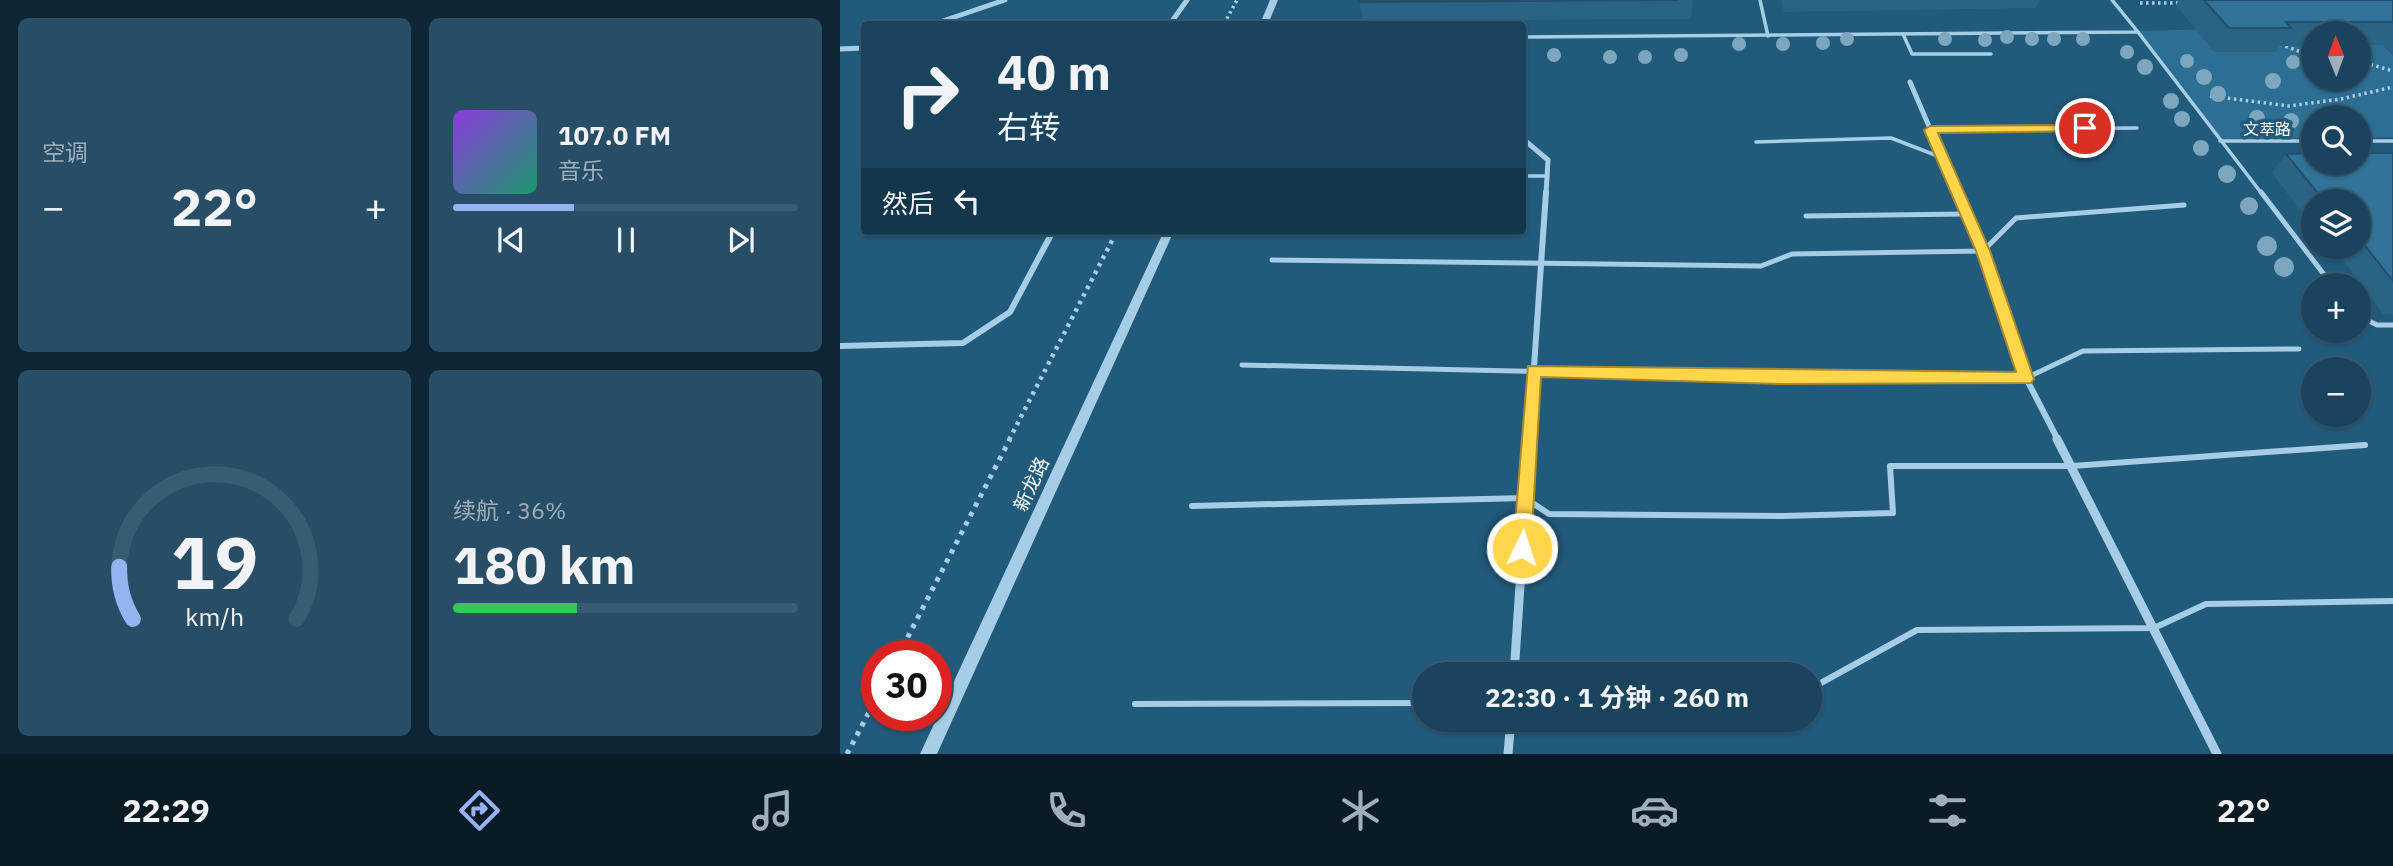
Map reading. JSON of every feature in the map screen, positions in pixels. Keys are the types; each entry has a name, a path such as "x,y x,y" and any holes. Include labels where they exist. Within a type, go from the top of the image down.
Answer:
{"street":[{"path":"943,21 1005,0"},
{"path":"1172,21 1187,0"},
{"path":"1265,21 1274,0"},
{"path":"840,49 861,48"},
{"path":"1910,82 1983,251 2026,379 2217,754"},
{"path":"1515,662 1548,160 1526,141"},
{"path":"840,346 963,343 1010,312 1052,235"},
{"name":"新龙路","path":"928,754 1167,235"},
{"path":"1508,754 1510,732"}],"lane":[{"path":"1759,0 1768,36"},
{"path":"2113,2 2323,273"},
{"path":"1526,37 2137,32"},
{"path":"1903,34 1912,54 1991,54"},
{"path":"1930,130 2137,128"},
{"path":"1756,142 1891,138 1943,158"},
{"name":"文萃路","path":"2220,141 2301,141"},
{"path":"2371,141 2393,141"},
{"path":"1526,176 1546,176"},
{"path":"1272,260 1761,266 1792,254 1983,251 2016,218 2184,205"},
{"path":"1805,216 1966,214"},
{"path":"2371,322 2378,325 2393,325"},
{"path":"1242,365 1781,377 2026,379 2083,351 2299,349"},
{"path":"1192,506 1525,498 1549,514 1783,516 1893,513 1890,466 2072,466 2365,445"},
{"path":"1822,682 1917,630 2154,628 2206,604 2393,601"},
{"path":"1135,704 1412,703"}],"path":[{"path":"1226,21 1237,0"},
{"path":"2113,2 2191,3"},
{"path":"2279,44 2301,52"},
{"path":"2371,63 2393,71"},
{"path":"2182,90 2229,100 2289,106 2341,99 2393,87"},
{"path":"906,640 1115,235"},
{"path":"847,754 861,727"}],"shaded area":[{"path":"2254,28 2301,46 2301,91 2371,91 2371,45 2383,45 2393,55 2393,137 2371,138 2371,105 2301,105 2301,138 2219,139 2138,31"}],"building":[{"path":"1360,0 1678,0 1359,2"},
{"path":"2204,0 2393,0 2393,22 2301,21 2286,22 2291,28 2229,28"},
{"path":"2301,153 2301,173 2286,154"},
{"path":"2371,153 2393,153 2393,281 2371,253 2371,189 2314,189 2303,175 2371,175"}],"route":[{"path":"1522,548 1534,370 1781,377 2026,379 1983,251 1930,130 2085,128"}]}
